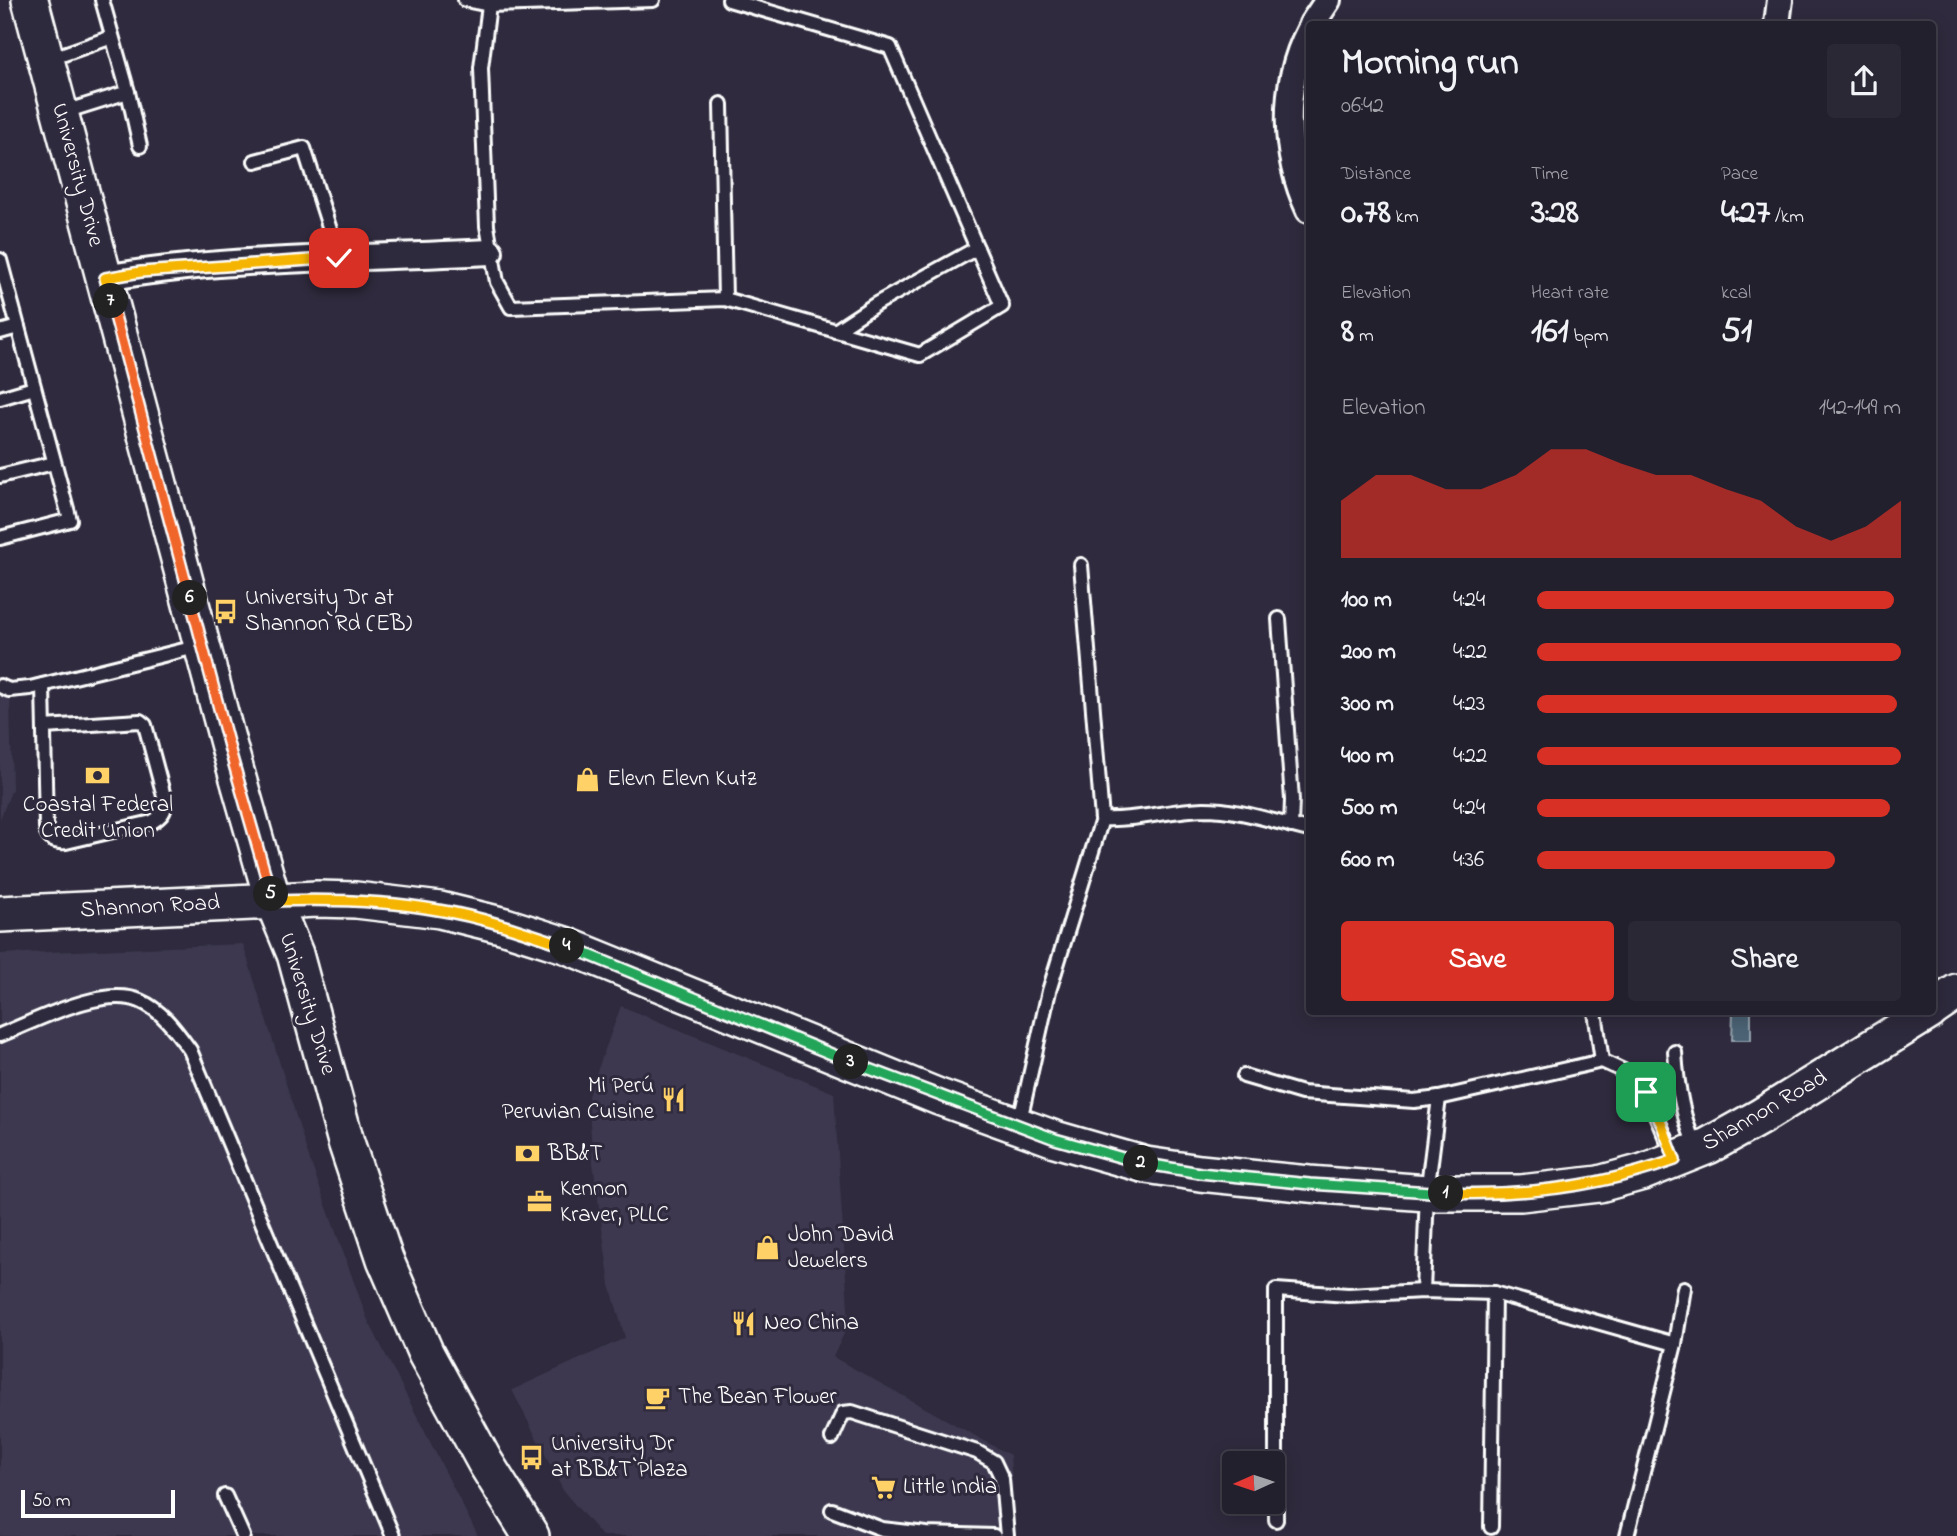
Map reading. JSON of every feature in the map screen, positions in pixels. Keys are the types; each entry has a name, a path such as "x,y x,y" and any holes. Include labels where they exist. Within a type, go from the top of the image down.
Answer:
{"street":[{"name":"University Drive","path":"30,0 273,901 295,954 346,1142 385,1259 402,1300 449,1398 531,1536"},
{"path":"1314,21 1328,0"},
{"path":"1777,21 1780,0"},
{"path":"1306,39 1291,90 1289,121 1290,154 1306,203"},
{"path":"105,278 141,272 339,258 490,252"},
{"name":"Shannon Road","path":"0,914 317,899 393,903 440,910 505,926 585,953 832,1055 1018,1126 1146,1165 1310,1184 1427,1193 1521,1194 1560,1189 1610,1181 1686,1155 1760,1118 1922,1015"},
{"name":"Shannon Road","path":"1936,1006 1957,992"}],"lane":[{"path":"102,0 140,146"},
{"path":"465,0 489,5 653,0"},
{"path":"489,5 481,68 490,252 497,282 511,307 725,299 920,355 1002,306 890,47 767,5 729,0"},
{"path":"46,60 112,37"},
{"path":"61,113 128,92"},
{"path":"721,104 725,299"},
{"path":"255,161 303,148 339,258"},
{"path":"835,331 876,304 977,248"},
{"path":"0,260 69,520 0,538"},
{"path":"0,332 18,327"},
{"path":"0,398 34,388"},
{"path":"0,476 54,463"},
{"path":"1018,1126 1049,991 1102,819 1081,565"},
{"path":"1279,619 1292,826"},
{"path":"0,686 9,690 43,685 203,646"},
{"path":"43,685 46,827 50,839 57,843 66,842 152,822 161,817 166,808 165,800 145,725 140,721 44,727"},
{"path":"1102,819 1117,820 1200,809 1223,810 1306,829"},
{"path":"0,1035 69,1007 91,1000 114,998 140,1001 174,1027 190,1050 393,1536"},
{"path":"1594,1015 1602,1061"},
{"path":"1675,1052 1676,1078 1688,1130 1686,1155"},
{"path":"1244,1076 1302,1093 1414,1101 1439,1098 1602,1061 1630,1074 1646,1092 1661,1123 1686,1155"},
{"path":"1423,1291 1427,1193 1439,1098"},
{"path":"1627,1536 1675,1344 1684,1288"},
{"path":"1276,1520 1276,1290 1348,1295 1423,1291 1494,1293 1675,1344"},
{"path":"1490,1527 1494,1293"},
{"path":"832,1438 843,1413 852,1412 977,1452 994,1462 1002,1479 1007,1536"},
{"path":"225,1496 243,1536"},
{"path":"832,1510 882,1529 927,1534 994,1536"}],"shaded area":[{"path":"0,693 10,695 12,789 0,819"},
{"path":"243,944 308,1155 367,1318 478,1536 0,1536 0,954"},
{"path":"621,1006 834,1093 849,1323 833,1357 1010,1455 1016,1536 602,1536 564,1492 512,1390 625,1338 610,1285 593,1163 588,1096"}],"water":[{"path":"1733,1015 1751,1015 1751,1040 1732,1040"}],"place":[{"name":"University Dr at Shannon Rd (EB)","path":"225,611"},
{"name":"Coastal Federal Credit Union","path":"98,775"},
{"name":"Elevn Elevn Kutz","path":"587,779"},
{"name":"Mi Perú Peruvian Cuisine","path":"674,1099"},
{"name":"BB&T","path":"528,1154"},
{"name":"Kennon Kraver, PLLC","path":"540,1202"},
{"name":"John David Jewelers","path":"768,1248"},
{"name":"Neo China","path":"744,1323"},
{"name":"The Bean Flower","path":"658,1397"},
{"name":"University Dr at BB&T Plaza","path":"531,1457"},
{"name":"Little India","path":"883,1487"}],"route":[{"path":"339,258 141,272 105,278 231,754 273,901 317,899 393,903 440,910 505,926 565,945 832,1055 996,1118 1055,1139 1146,1165 1178,1170 1427,1193 1521,1194 1599,1184 1675,1160 1646,1092"}]}
